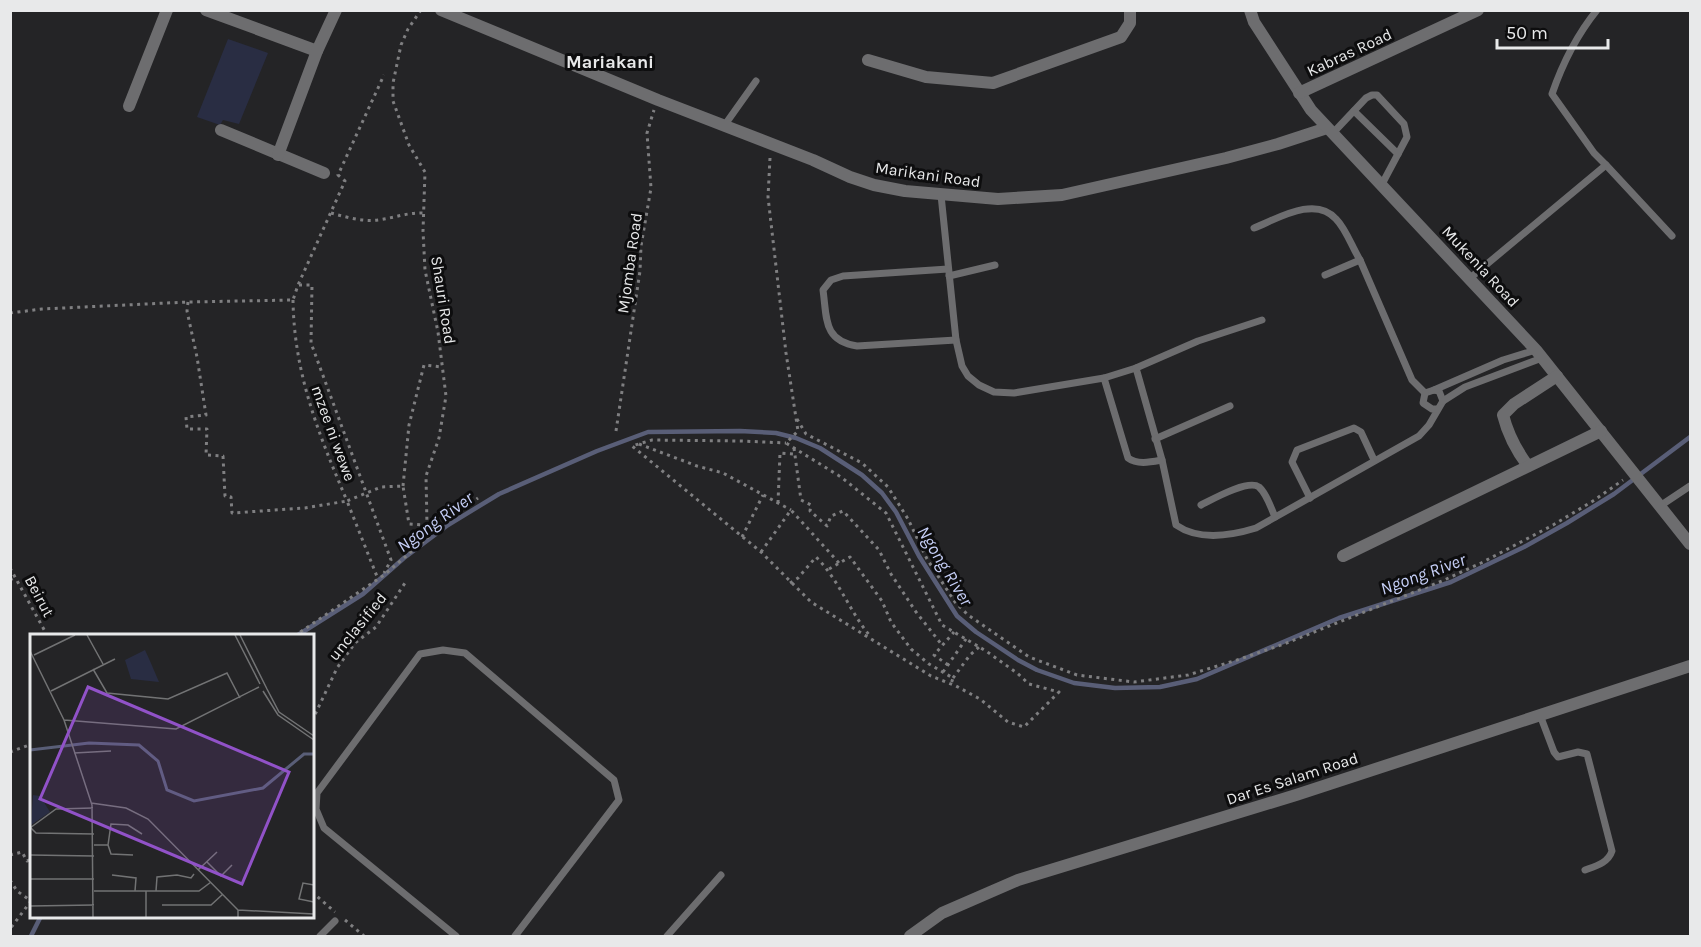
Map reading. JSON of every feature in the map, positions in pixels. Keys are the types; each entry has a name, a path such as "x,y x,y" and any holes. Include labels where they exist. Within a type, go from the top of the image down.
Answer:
{"street":[{"path":"129,106 166,10"},
{"path":"206,10 317,51"},
{"path":"278,155 317,51 336,10"},
{"name":"Marikani Road","path":"441,10 658,100 874,185 941,195 998,199 1062,195 1226,158 1330,131"},
{"path":"868,60 926,77 993,83 1121,37 1130,23 1130,10"},
{"name":"Mukenia Road","path":"1250,10 1254,22 1299,93 1330,131 1539,354 1690,544"},
{"name":"Kabras Road","path":"1299,93 1478,10"},
{"path":"221,130 324,173"},
{"path":"1528,466 1516,450 1503,415 1514,404 1557,376"},
{"path":"1343,556 1601,431"},
{"name":"Dar Es Salam Road","path":"910,936 942,913 1018,880 1296,795 1690,666"}],"lane":[{"path":"1597,10 1576,39 1563,63 1552,94 1594,153 1672,236"},
{"path":"724,126 756,81"},
{"path":"1330,131 1372,94 1377,95 1404,124 1407,137 1381,186"},
{"path":"1354,111 1398,154"},
{"path":"1469,279 1606,165"},
{"path":"941,195 956,340 962,366 968,376 979,385 994,392 1014,393 1104,378 1136,368 1198,341 1262,320"},
{"path":"1254,228 1299,211 1317,208 1327,211 1337,219 1359,260 1412,380 1425,393"},
{"path":"1324,275 1359,260"},
{"path":"956,340 857,346 843,344 834,337 827,325 824,290 826,285 831,280 843,276 949,273 995,265"},
{"path":"1425,393 1503,360 1539,354"},
{"path":"1136,368 1162,460 1176,525 1185,532 1203,535 1237,534 1256,528 1419,436 1429,425 1443,401 1466,387 1539,354"},
{"path":"1104,378 1128,458 1132,462 1162,460"},
{"path":"1434,390 1439,392 1443,401"},
{"path":"1425,393 1424,403 1432,410 1437,409"},
{"path":"1155,439 1230,406"},
{"path":"1310,498 1292,462 1297,450 1354,428 1361,432 1374,460"},
{"path":"1201,505 1243,486 1255,485 1261,489 1275,517"},
{"path":"1657,501 1690,486"},
{"path":"456,936 324,828 316,809 318,793 420,654 443,650 465,652 614,780 618,789 619,800 515,936"},
{"path":"1540,715 1558,757 1578,752 1587,754 1612,851 1602,863 1585,870"},
{"path":"667,936 721,875"},
{"path":"320,936 335,921"}],"path":[{"name":"Shauri Road","path":"421,10 401,45 393,83 393,101 410,146 425,172 423,231 425,270 438,332 446,396 439,438 426,476 427,525 432,534"},
{"path":"10,313 42,309 188,302 293,300 345,181 338,175 384,75"},
{"name":"Mjomba Road","path":"616,431 651,188 647,132 658,100"},
{"path":"771,144 768,197 798,431 786,443"},
{"path":"331,213 352,219 378,220 415,212 425,213"},
{"path":"298,285 312,285 311,343 391,560 384,575"},
{"name":"mzee ni wewe","path":"293,300 295,343 313,417 378,579"},
{"path":"188,302 187,311 206,415 186,417 187,429 207,429 206,455 223,456 225,496 231,497 232,513 305,508 347,501"},
{"path":"432,534 423,525 409,524 404,486 409,425 424,365 442,367"},
{"path":"795,416 806,434 862,463 888,487 908,519 927,559 956,602 968,615 1029,657 1077,675 1134,682 1188,675 1237,660 1284,644 1442,581 1553,525 1593,501 1634,471"},
{"path":"652,440 786,443 841,477 886,513 942,625 979,647 1029,684 1059,692 1024,727 1008,722 980,699 931,676 811,602 761,552 632,446 652,440"},
{"path":"639,444 723,473 791,510 839,563"},
{"path":"794,448 801,500 811,505 810,511 828,526 831,516 843,511 879,550 891,574 916,612 942,645"},
{"path":"778,503 780,453 795,454"},
{"name":"mzee ni wewe","path":"347,501 381,487 404,486"},
{"path":"742,537 763,495"},
{"path":"297,634 384,575 478,498"},
{"path":"761,552 791,510"},
{"path":"790,583 798,578 816,557 829,569 859,623 874,641"},
{"path":"829,569 850,557 882,601 891,622 911,648 929,664 953,678"},
{"name":"Beirut","path":"10,568 46,634"},
{"path":"10,580 16,577"},
{"name":"unclasified","path":"314,717 336,668 355,643 376,627 407,580"},
{"path":"948,665 934,655 954,632"},
{"path":"943,672 966,639"},
{"path":"951,684 970,655 979,647"},
{"path":"10,752 30,745"},
{"path":"10,855 22,852 27,861 30,860"},
{"path":"10,880 17,891 30,900"},
{"path":"10,929 30,902"}],"shaded area":[{"path":"228,39 268,53 239,124 223,120 220,125 197,117"}],"waterway":[{"name":"Ngong River","path":"300,634 363,594 404,558 448,525 499,494 597,451 648,432 776,433 820,448 862,475 882,493 896,512 919,556 957,616 976,632 1018,660 1037,670 1074,683 1115,688 1160,687 1197,679 1339,618 1451,582 1524,547 1567,523 1614,494 1690,437"},
{"name":"Ngong River","path":"31,936 40,917"}],"district":[{"name":"Mariakani","path":"610,62"}]}
